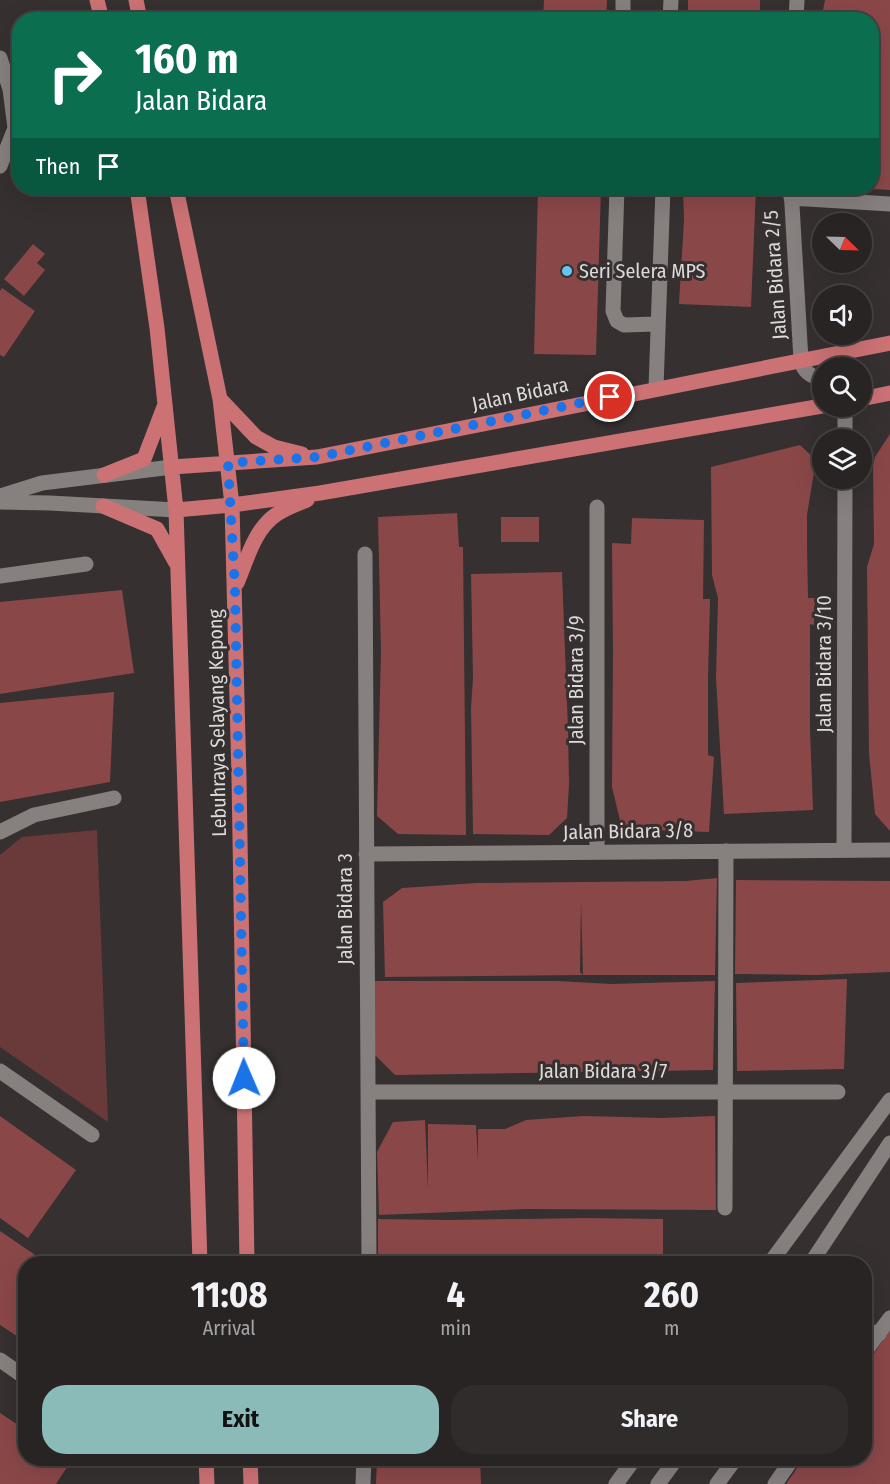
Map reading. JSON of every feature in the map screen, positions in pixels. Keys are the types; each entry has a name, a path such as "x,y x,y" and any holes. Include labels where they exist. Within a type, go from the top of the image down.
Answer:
{"main road":[{"name":"Lebuhraya Selayang Kepong","path":"139,195 157,328 176,510 200,1256"},
{"name":"Lebuhraya Selayang Kepong","path":"177,195 220,399 232,505 247,1256"},
{"name":"Jalan Bidara","path":"172,467 317,457 890,343"},
{"path":"872,397 890,393"},
{"path":"220,399 256,437 274,447 317,457"},
{"path":"104,475 144,459 165,404"},
{"path":"176,510 320,493 812,407"},
{"path":"235,589 256,537 265,525 276,514 320,493"},
{"path":"103,506 157,529 177,566"},
{"path":"206,1466 207,1484"},
{"path":"250,1466 251,1484"}],"street":[{"path":"0,58 10,89 12,105"},
{"path":"0,166 12,136"},
{"path":"617,195 613,311 617,321 624,325 657,324"},
{"path":"656,388 663,195"},
{"name":"Jalan Bidara 2/5","path":"791,195 801,360"},
{"path":"809,195 890,204"},
{"path":"801,360 803,368 812,376"},
{"path":"0,496 42,483 172,467"},
{"name":"Jalan Bidara 3/10","path":"844,850 845,489"},
{"path":"0,502 176,510"},
{"name":"Jalan Bidara 3/9","path":"597,507 597,852"},
{"name":"Jalan Bidara 3","path":"365,554 369,1256"},
{"path":"0,576 86,564"},
{"path":"0,832 34,815 114,798"},
{"name":"Jalan Bidara 3/8","path":"366,854 890,850"},
{"path":"725,1208 726,851"},
{"path":"0,1071 92,1135"},
{"name":"Jalan Bidara 3/7","path":"368,1092 837,1092"},
{"path":"775,1256 890,1100"},
{"path":"816,1256 890,1143"},
{"path":"872,1331 890,1318"},
{"path":"0,1360 18,1372"},
{"path":"363,1484 364,1466"},
{"path":"616,1484 628,1466"},
{"path":"658,1484 670,1466"},
{"path":"717,1484 730,1466"},
{"path":"775,1484 787,1466"}],"shaded area":[{"path":"97,830 108,1122 0,1047 0,855 22,837"}],"building":[{"path":"544,0 607,0 606,12 543,12"},
{"path":"688,0 760,0 760,12 688,12"},
{"path":"825,0 890,0 890,190 879,189 879,12 823,12"},
{"name":"Seri Selera MPS","path":"538,195 601,195 596,355 534,354"},
{"path":"683,195 756,195 751,307 679,304"},
{"path":"33,244 45,254 37,263 45,270 24,296 4,279"},
{"path":"2,288 35,311 4,357 0,355 0,291"},
{"path":"890,434 890,831 875,814 869,753 867,567 874,544 873,466 875,457"},
{"path":"800,445 812,456 812,484 807,515 808,598 815,598 814,625 810,624 813,810 724,814 716,678 718,598 712,575 711,467"},
{"path":"457,513 459,547 463,547 466,835 398,834 377,816 381,651 378,517"},
{"path":"501,517 539,517 539,542 501,542"},
{"path":"632,518 704,520 703,599 710,599 708,755 714,757 709,832 622,829 612,787 612,543 631,544"},
{"path":"562,572 568,730 567,818 549,835 473,834 471,574"},
{"path":"122,590 134,673 0,694 0,602"},
{"path":"114,692 110,782 0,802 0,703"},
{"path":"717,878 715,975 385,977 383,902 402,888 477,883 686,881","holes":["581,901 583,975 580,972"]},
{"path":"736,880 890,881 890,972 816,975 735,974"},
{"path":"847,979 844,1069 737,1071 736,983"},
{"path":"374,981 557,981 611,984 715,981 713,1070 395,1075 374,1054"},
{"path":"0,1116 76,1170 28,1238 0,1218"},
{"path":"584,1116 661,1118 715,1116 716,1210 526,1209 379,1215 377,1152 393,1122 425,1120 428,1190 428,1124 476,1125 478,1161 478,1129 505,1129 526,1120"},
{"path":"378,1219 663,1219 663,1256 378,1256"},
{"path":"0,1231 37,1256 18,1256 18,1337 0,1325"},
{"path":"890,1330 890,1484 786,1484 798,1466 872,1466 872,1356"},
{"path":"0,1413 18,1425 18,1466 68,1466 56,1484 0,1484"},
{"path":"377,1466 480,1466 481,1484 376,1484"}],"place":[{"name":"Seri Selera MPS","path":"567,271"}],"route":[{"path":"244,1078 235,589 228,463 317,457 610,397"}]}
